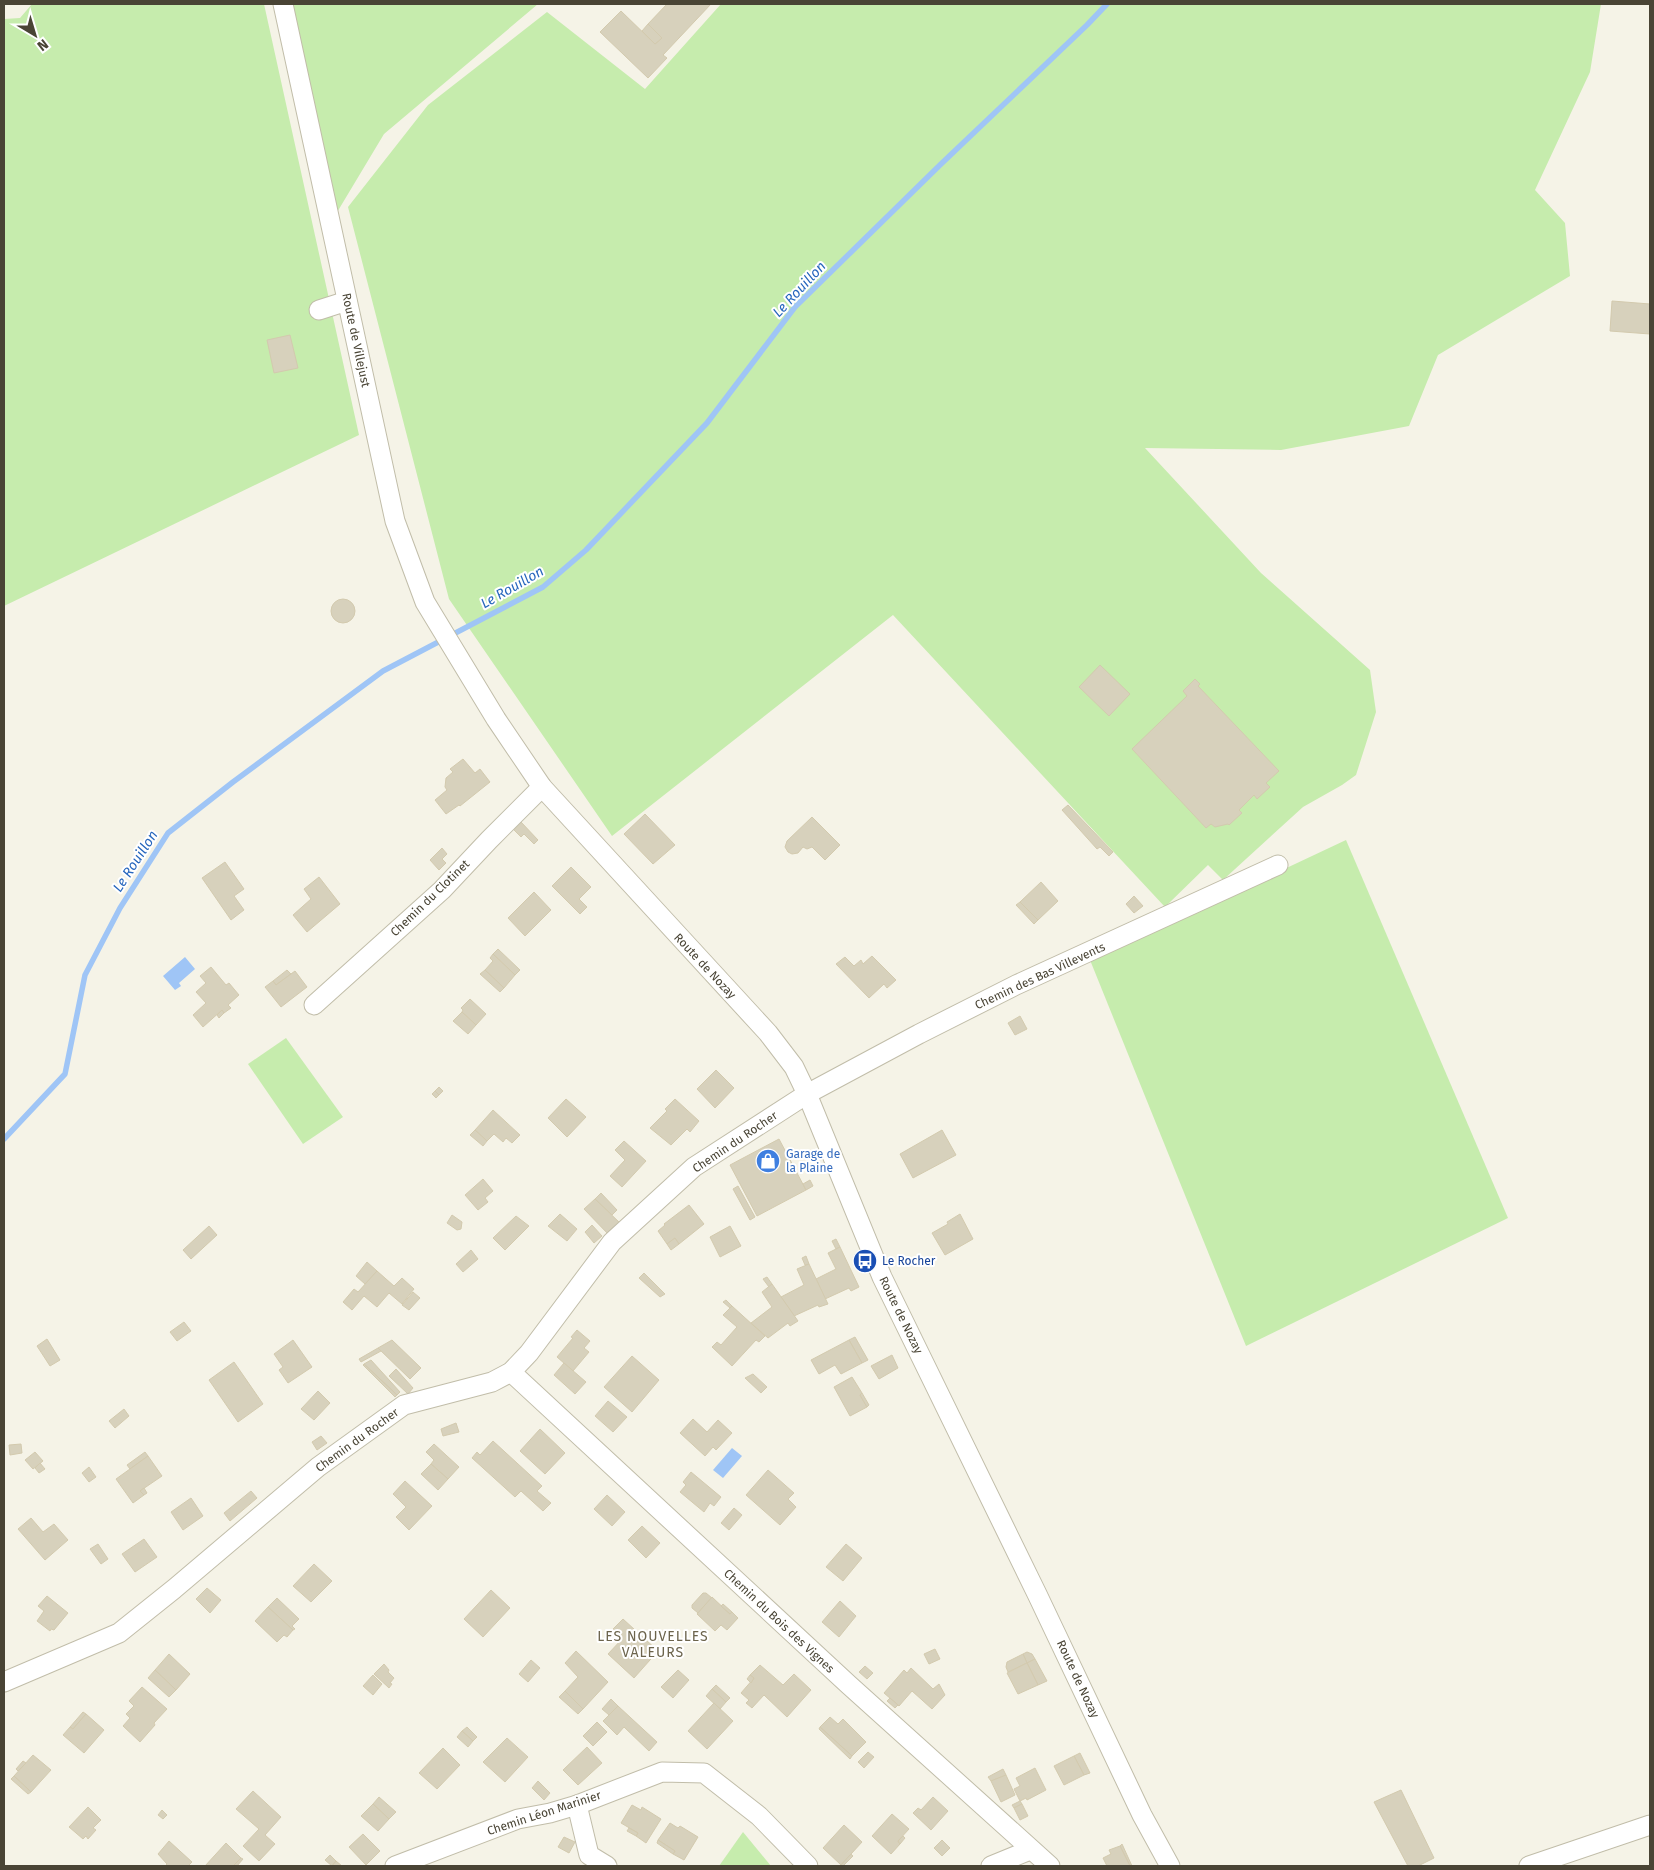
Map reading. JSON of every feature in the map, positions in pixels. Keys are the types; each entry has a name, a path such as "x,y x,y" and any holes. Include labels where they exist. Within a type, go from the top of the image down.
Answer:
{"street":[{"name":"Route de Villejust","path":"284,4 395,522 424,602 461,665"},
{"path":"319,310 347,301"},
{"name":"Route de Nozay","path":"461,665 542,787 768,1033 794,1067 807,1094 882,1277 1037,1594 1142,1815 1170,1866"},
{"name":"Chemin du Clotinet","path":"314,1005 442,890 488,840 542,787"},
{"name":"Chemin des Bas Villevents","path":"807,1094 919,1034 1016,986 1278,865"},
{"name":"Chemin du Rocher","path":"4,1682 119,1633 318,1467 404,1405 492,1382 511,1372 529,1353 612,1242 694,1167 807,1094"},
{"name":"Chemin du Bois des Vignes","path":"511,1372 842,1679 1050,1866"},
{"name":"Chemin Léon Marinier","path":"395,1866 518,1819 550,1813 662,1772 704,1773 759,1816 808,1866"},
{"path":"577,1804 586,1861 607,1866"},
{"path":"1529,1866 1650,1825"},
{"path":"991,1866 1030,1850"}],"green space":[{"path":"32,4 264,4 359,435 4,606 4,19 20,18"},
{"path":"286,4 538,4 384,134 336,214"},
{"path":"721,4 1601,4 1590,72 1535,190 1565,223 1570,276 1438,355 1409,426 1281,450 1145,448 1261,573 1370,670 1376,712 1356,775 1303,807 1223,880 1208,865 1165,907 893,615 612,836 449,599 348,207 428,105 547,12 645,89"},
{"path":"1346,840 1508,1218 1246,1346 1090,960"},
{"path":"286,1038 343,1117 303,1144 248,1064"},
{"path":"743,1832 771,1866 719,1866"}],"water":[{"path":"185,957 195,969 179,983 181,986 175,990 163,976"},
{"path":"732,1448 742,1456 723,1478 713,1470"}],"building":[{"path":"667,4 711,4 663,55 667,58 648,78 600,32 621,11 655,44 662,38 648,24"},
{"path":"648,24 662,38 655,44 642,31"},
{"path":"1612,301 1650,304 1650,334 1610,331"},
{"path":"290,335 298,368 274,373 267,340"},
{"path":"343,599 348,600 354,606 354,616 348,622 343,623 338,622 332,616 331,611 332,606 338,600"},
{"path":"1100,665 1130,694 1109,716 1079,687"},
{"path":"1195,679 1200,684 1198,686 1279,771 1266,783 1270,787 1257,799 1254,795 1239,810 1242,813 1229,825 1215,827 1211,824 1206,828 1132,749 1187,696 1183,691"},
{"path":"463,759 475,773 480,769 490,782 460,806 446,814 435,800 447,790 445,787 446,778 453,772 450,769"},
{"path":"1068,805 1113,852 1109,856 1100,847 1097,849 1062,810"},
{"path":"645,814 675,845 653,864 624,834"},
{"path":"812,817 840,845 825,860 812,847 807,849 803,847 798,853 792,854 785,847 787,841"},
{"path":"521,822 538,840 534,844 524,834 521,837 513,829"},
{"path":"442,848 447,854 442,859 446,863 439,870 430,860"},
{"path":"225,862 244,889 234,896 244,910 231,920 202,878"},
{"path":"571,867 591,887 579,899 587,907 580,914 552,886"},
{"path":"319,877 340,904 307,932 293,915 311,899 304,889"},
{"path":"1041,882 1058,901 1038,920 1020,902"},
{"path":"534,892 551,910 525,936 508,918"},
{"path":"1134,896 1143,906 1134,913 1126,904"},
{"path":"1020,902 1038,920 1034,924 1016,905"},
{"path":"498,949 520,970 515,975 493,954"},
{"path":"493,954 515,975 504,988 485,970 493,961 490,958"},
{"path":"872,956 896,980 887,988 884,984 869,998 836,964 845,957 854,966 861,960 863,964"},
{"path":"211,967 226,985 229,983 239,995 228,1005 231,1008 224,1013 222,1010 203,1027 193,1015 206,1003 196,992 206,983 200,976"},
{"path":"287,970 291,974 276,985 273,981"},
{"path":"485,970 504,988 500,992 480,974"},
{"path":"295,971 307,987 281,1007 265,987 273,981 276,985"},
{"path":"470,999 486,1014 476,1025 462,1012 461,1008"},
{"path":"222,1010 224,1013 219,1018 217,1015"},
{"path":"462,1012 476,1025 468,1034 453,1021"},
{"path":"1020,1016 1027,1029 1015,1035 1008,1023"},
{"path":"716,1070 734,1088 715,1108 697,1089"},
{"path":"439,1087 443,1091 439,1095 435,1091"},
{"path":"435,1091 439,1095 436,1098 432,1094"},
{"path":"566,1099 586,1117 567,1137 548,1118"},
{"path":"675,1099 699,1121 690,1132 687,1129 671,1145 650,1128 667,1111 665,1109"},
{"path":"493,1110 520,1135 512,1143 506,1138 503,1142 494,1134 487,1141 475,1130"},
{"path":"475,1130 487,1141 483,1146 470,1135"},
{"path":"942,1130 956,1155 913,1178 900,1154"},
{"path":"779,1139 806,1190 757,1216 730,1165"},
{"path":"624,1141 646,1161 622,1187 610,1176 625,1160 615,1150"},
{"path":"483,1179 493,1191 485,1198 488,1202 478,1210 465,1195"},
{"path":"810,1180 813,1186 806,1190 803,1184"},
{"path":"738,1186 755,1217 750,1220 733,1189"},
{"path":"601,1193 617,1210 612,1215 595,1199"},
{"path":"595,1199 620,1223 609,1235 584,1209"},
{"path":"689,1205 704,1224 679,1244 675,1238 667,1244 658,1231 664,1224"},
{"path":"560,1214 577,1229 567,1241 548,1226"},
{"path":"960,1214 973,1239 945,1255 932,1233 948,1224 947,1222"},
{"path":"452,1215 462,1222 461,1229 457,1230 447,1223"},
{"path":"516,1216 529,1226 505,1250 493,1238"},
{"path":"592,1225 602,1236 594,1243 585,1232"},
{"path":"209,1226 217,1235 191,1259 183,1250"},
{"path":"730,1226 741,1246 720,1257 710,1237"},
{"path":"675,1238 679,1244 671,1250 667,1244"},
{"path":"836,1239 840,1247 836,1249 832,1241"},
{"path":"840,1247 859,1287 851,1291 849,1288 825,1299 816,1279 836,1269 828,1253"},
{"path":"471,1250 478,1259 463,1272 456,1264"},
{"path":"806,1256 809,1264 805,1265 802,1258"},
{"path":"367,1262 377,1271 365,1284 356,1276"},
{"path":"809,1264 828,1304 819,1307 818,1305 794,1316 781,1297 804,1285 797,1269"},
{"path":"377,1271 394,1286 402,1278 414,1289 402,1304 389,1293 377,1307 364,1296 352,1310 343,1302 354,1289 358,1292"},
{"path":"644,1273 665,1294 660,1297 639,1278"},
{"path":"767,1277 772,1284 769,1287 763,1279"},
{"path":"772,1284 798,1321 790,1326 788,1323 768,1338 751,1323 772,1307 762,1292"},
{"path":"413,1292 420,1298 409,1310 402,1305"},
{"path":"726,1300 732,1306 730,1308 723,1302"},
{"path":"732,1306 765,1336 759,1342 756,1340 732,1366 712,1347 717,1342 721,1345 737,1327 723,1315"},
{"path":"184,1322 191,1331 177,1341 170,1332"},
{"path":"577,1330 590,1341 584,1348 589,1352 573,1371 557,1357 573,1338 571,1337"},
{"path":"855,1337 868,1360 862,1363 849,1340"},
{"path":"47,1339 60,1360 50,1366 37,1346"},
{"path":"293,1340 312,1367 288,1383 279,1370 283,1367 274,1354"},
{"path":"392,1340 421,1368 410,1379 378,1348"},
{"path":"849,1340 862,1363 841,1374 835,1365 819,1374 811,1360"},
{"path":"378,1348 381,1351 361,1362 359,1359"},
{"path":"892,1355 898,1368 879,1379 871,1366"},
{"path":"632,1356 659,1380 632,1412 604,1387"},
{"path":"371,1360 400,1392 397,1395 364,1364"},
{"path":"234,1362 263,1404 238,1422 209,1380"},
{"path":"564,1363 586,1382 575,1394 554,1375"},
{"path":"364,1364 397,1395 395,1397"},
{"path":"396,1369 413,1388 408,1394 389,1376"},
{"path":"753,1374 767,1387 761,1393 745,1378"},
{"path":"852,1377 862,1393 860,1395 867,1407 850,1416 834,1387"},
{"path":"318,1391 330,1403 314,1420 301,1409"},
{"path":"862,1393 869,1405 867,1407 860,1395"},
{"path":"608,1401 627,1417 613,1432 595,1416"},
{"path":"124,1409 129,1416 115,1428 109,1421"},
{"path":"693,1419 707,1432 718,1420 732,1433 716,1450 713,1447 705,1456 680,1433"},
{"path":"456,1423 459,1432 443,1436 441,1429"},
{"path":"540,1429 565,1453 545,1474 520,1451"},
{"path":"321,1436 327,1443 317,1450 312,1442"},
{"path":"493,1441 542,1486 537,1491 551,1503 543,1511 521,1491 515,1497 472,1458 477,1452 480,1455"},
{"path":"21,1444 22,1453 10,1455 9,1445"},
{"path":"434,1444 459,1467 448,1479 431,1464 434,1460 426,1452"},
{"path":"35,1452 43,1461 33,1469 25,1460"},
{"path":"145,1452 148,1456 130,1469 127,1465"},
{"path":"148,1456 162,1476 140,1491 144,1495 133,1503 116,1479"},
{"path":"40,1463 45,1469 39,1473 35,1468"},
{"path":"431,1464 448,1479 438,1490 421,1474"},
{"path":"89,1467 96,1477 89,1482 82,1473"},
{"path":"768,1470 794,1493 788,1499 796,1507 780,1525 746,1495"},
{"path":"691,1472 721,1497 714,1506 710,1503 704,1512 680,1492 686,1485 683,1482"},
{"path":"405,1481 432,1506 409,1530 396,1517 406,1507 393,1494"},
{"path":"144,1488 147,1493 144,1495 140,1491"},
{"path":"251,1491 257,1498 230,1521 224,1513"},
{"path":"607,1495 625,1512 612,1526 594,1509"},
{"path":"191,1498 203,1516 183,1530 171,1512"},
{"path":"734,1508 742,1515 729,1530 721,1523"},
{"path":"31,1518 43,1532 54,1524 68,1540 45,1560 18,1529"},
{"path":"642,1526 660,1543 646,1558 628,1540"},
{"path":"144,1539 157,1557 135,1572 122,1554"},
{"path":"98,1544 108,1559 101,1564 90,1549"},
{"path":"846,1544 862,1558 843,1581 826,1567"},
{"path":"314,1564 332,1581 311,1602 293,1586"},
{"path":"207,1588 221,1600 210,1613 196,1599"},
{"path":"491,1590 510,1608 483,1637 464,1619"},
{"path":"703,1593 712,1598 698,1613 692,1608 692,1605"},
{"path":"47,1596 68,1613 54,1630 51,1629 50,1631 37,1621 44,1611 38,1606"},
{"path":"712,1597 730,1614 732,1612 738,1618 727,1630 721,1625 715,1631 697,1614"},
{"path":"277,1598 299,1619 292,1626 295,1629 293,1630 268,1607"},
{"path":"840,1601 856,1616 839,1637 822,1622"},
{"path":"723,1604 732,1612 730,1614 721,1606"},
{"path":"268,1607 293,1630 287,1637 284,1635 277,1642 255,1621"},
{"path":"623,1619 658,1651 634,1678 608,1654 623,1638 613,1629"},
{"path":"935,1649 940,1659 929,1664 924,1654"},
{"path":"576,1651 608,1682 583,1709 565,1691 578,1677 565,1663"},
{"path":"1027,1652 1032,1654 1035,1659 1027,1663 1023,1654"},
{"path":"169,1654 190,1674 176,1690 155,1670"},
{"path":"1023,1654 1027,1663 1008,1672 1007,1662"},
{"path":"1035,1659 1047,1681 1038,1685 1027,1663"},
{"path":"531,1660 540,1668 528,1682 519,1674"},
{"path":"1027,1663 1038,1685 1018,1694 1007,1673"},
{"path":"384,1664 394,1678 389,1688 374,1674"},
{"path":"760,1665 783,1685 794,1674 811,1690 787,1717 764,1695 752,1708 746,1703 749,1700 741,1693 754,1678 750,1675"},
{"path":"865,1666 873,1673 867,1679 859,1672"},
{"path":"911,1668 933,1689 939,1684 945,1695 932,1709 912,1691 899,1706 884,1693 904,1670 907,1673"},
{"path":"155,1670 176,1690 169,1697 148,1678"},
{"path":"678,1670 689,1680 673,1698 661,1687"},
{"path":"373,1675 382,1684 373,1695 363,1686"},
{"path":"750,1675 754,1678 751,1683 747,1679"},
{"path":"716,1685 730,1698 726,1702 712,1689"},
{"path":"142,1687 167,1709 140,1742 123,1726 130,1718 126,1714 134,1706 129,1701"},
{"path":"712,1689 726,1702 720,1709 706,1696"},
{"path":"565,1691 583,1709 578,1714 559,1697"},
{"path":"890,1698 898,1705 895,1708 887,1701"},
{"path":"611,1699 618,1706 609,1715 602,1709"},
{"path":"714,1703 733,1721 707,1749 688,1731"},
{"path":"618,1706 657,1742 649,1751 624,1727 617,1735 603,1721"},
{"path":"83,1712 86,1714 73,1729 70,1727"},
{"path":"86,1714 104,1730 84,1753 63,1735 70,1727 73,1729"},
{"path":"830,1717 838,1724 843,1719 866,1742 852,1756 820,1727"},
{"path":"597,1722 607,1732 593,1746 583,1736"},
{"path":"467,1727 477,1737 473,1741 462,1731"},
{"path":"820,1727 852,1756 850,1759 819,1729"},
{"path":"462,1731 473,1741 468,1747 457,1737"},
{"path":"507,1738 528,1757 505,1782 483,1762"},
{"path":"587,1747 602,1763 578,1785 563,1770"},
{"path":"443,1748 460,1765 437,1789 419,1773"},
{"path":"868,1752 874,1757 864,1768 858,1762"},
{"path":"1080,1753 1090,1773 1084,1775 1074,1756"},
{"path":"33,1755 51,1770 31,1792 14,1776"},
{"path":"1074,1756 1084,1775 1064,1785 1054,1766"},
{"path":"23,1761 26,1763 18,1771 16,1769"},
{"path":"1035,1768 1046,1790 1027,1800 1026,1798 1020,1801 1014,1789 1020,1786 1016,1778"},
{"path":"1003,1769 1006,1775 991,1781 988,1777"},
{"path":"1006,1775 1015,1795 1001,1802 991,1781"},
{"path":"14,1776 31,1792 28,1794 11,1779"},
{"path":"538,1781 550,1793 544,1800 532,1788"},
{"path":"1401,1790 1434,1858 1418,1866 1408,1866 1374,1802"},
{"path":"253,1791 281,1817 265,1835 275,1844 259,1861 243,1846 259,1829 236,1809"},
{"path":"379,1797 396,1812 389,1819 373,1804"},
{"path":"933,1797 948,1811 931,1830 913,1813 918,1808 921,1810"},
{"path":"1020,1801 1022,1804 1014,1808 1012,1805"},
{"path":"373,1804 389,1819 378,1831 361,1816"},
{"path":"1022,1804 1028,1816 1020,1820 1014,1808"},
{"path":"632,1805 641,1810 642,1807 661,1819 646,1843 636,1836 638,1833 621,1823"},
{"path":"88,1807 101,1820 93,1828 96,1830 88,1839 86,1836 83,1839 69,1827"},
{"path":"162,1810 167,1815 163,1819 158,1815"},
{"path":"892,1814 909,1829 898,1841 900,1844 891,1854 872,1836"},
{"path":"670,1823 678,1828 680,1826 698,1837 684,1860 673,1854 675,1851 658,1840"},
{"path":"844,1825 862,1842 841,1865 823,1848"},
{"path":"629,1828 638,1833 636,1836 627,1831"},
{"path":"363,1834 380,1851 366,1865 349,1847"},
{"path":"903,1836 905,1838 900,1844 898,1841"},
{"path":"564,1837 575,1842 569,1853 558,1847"},
{"path":"658,1840 675,1851 673,1854 657,1843"},
{"path":"942,1840 950,1848 942,1856 934,1848"},
{"path":"169,1841 192,1862 188,1866 165,1866 167,1864 158,1854"},
{"path":"226,1843 241,1858 233,1866 205,1866"},
{"path":"1122,1844 1132,1866 1130,1866 1120,1846"},
{"path":"1120,1846 1130,1866 1107,1866 1103,1858 1111,1854 1109,1850"},
{"path":"851,1854 853,1856 843,1866 841,1865"},
{"path":"330,1855 336,1861 332,1866 325,1860"},
{"path":"241,1858 243,1859 237,1866 233,1866"},
{"path":"336,1861 342,1866 332,1866"}],"waterway":[{"name":"Le Rouillon","path":"4,1139 65,1074 85,975 120,908 168,833 233,782 383,671 543,587 586,550 707,423 795,307 1107,4"}],"place":[{"name":"Garage de la Plaine","path":"768,1161"},
{"name":"Le Rocher","path":"865,1261"}],"district":[{"name":"LES NOUVELLES VALEURS","path":"653,1644"}]}
